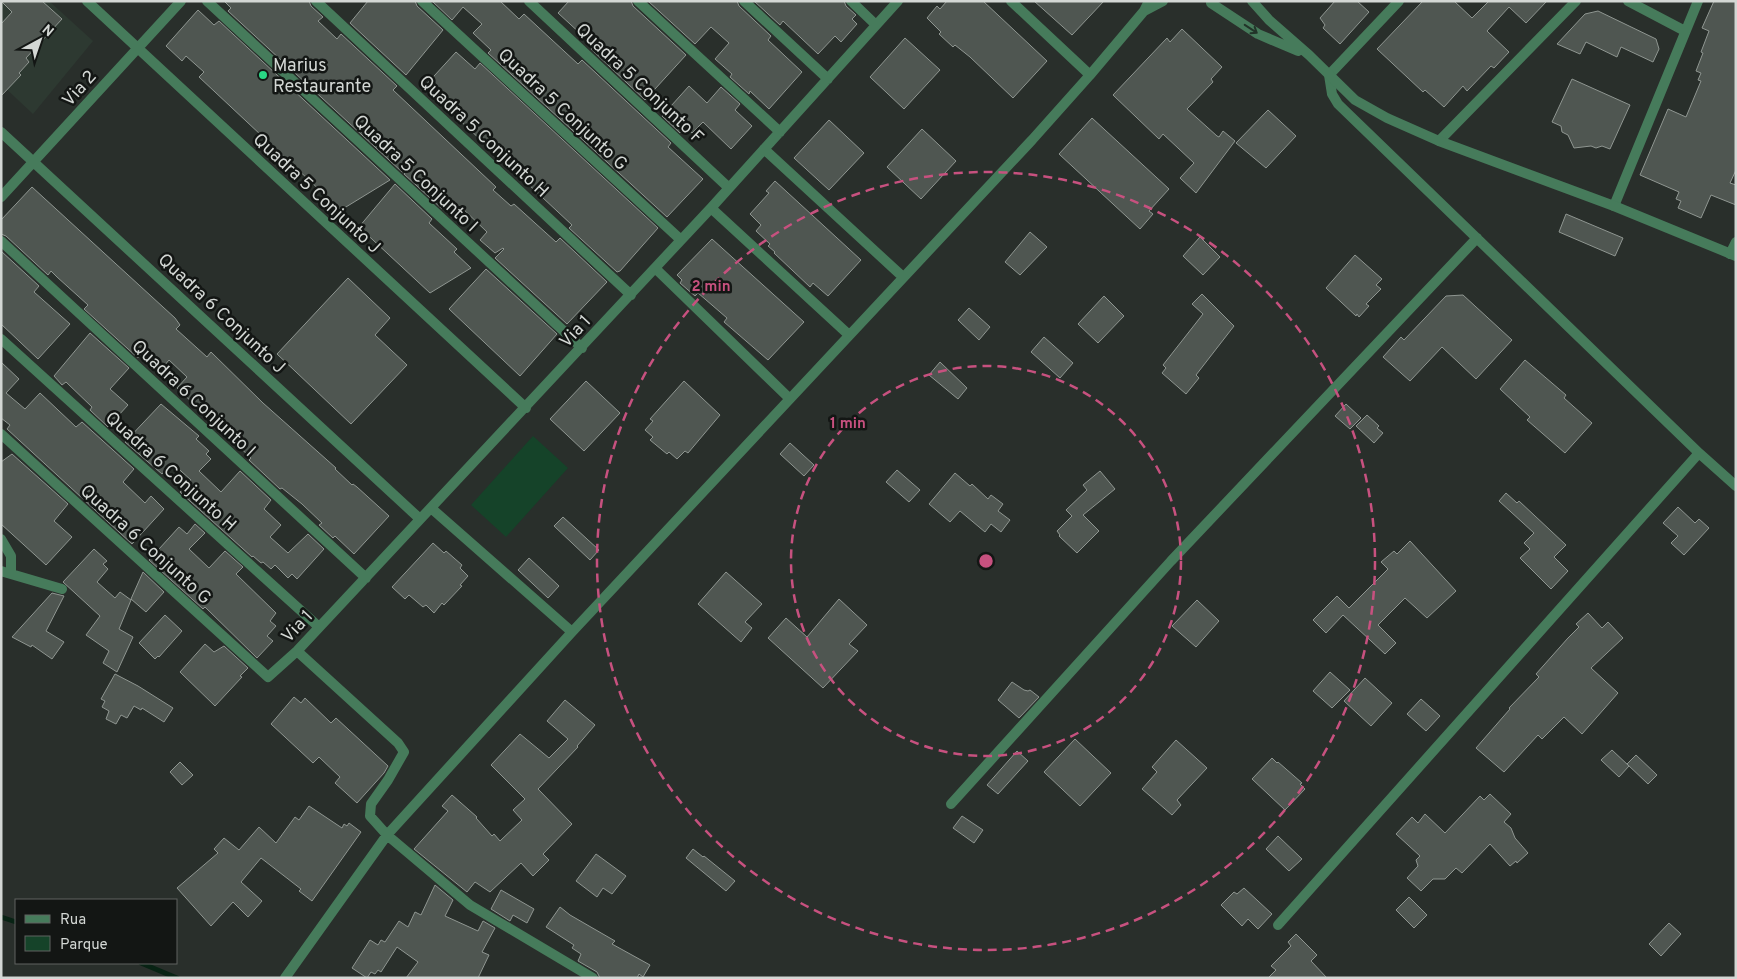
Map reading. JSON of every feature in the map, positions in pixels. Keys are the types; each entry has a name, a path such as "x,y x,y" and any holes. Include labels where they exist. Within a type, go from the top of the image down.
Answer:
{"street":[{"name":"Quadra 5 Conjunto J","path":"87,1 526,408"},
{"name":"Via 2","path":"1,197 181,1"},
{"name":"Quadra 5 Conjunto I","path":"207,1 582,348"},
{"name":"Quadra 5 Conjunto H","path":"316,1 631,295"},
{"name":"Quadra 5 Conjunto G","path":"422,1 682,240"},
{"name":"Quadra 5 Conjunto F","path":"529,1 729,188"},
{"path":"638,1 780,132"},
{"path":"744,1 828,79"},
{"path":"851,1 876,25"},
{"name":"Via 1","path":"268,677 297,651 582,348 898,1"},
{"path":"1011,1 1090,75"},
{"path":"285,978 387,835 572,632 1090,75 1144,11 1149,1"},
{"path":"1144,11 1163,1"},
{"path":"1252,1 1269,20 1355,100 1387,118 1439,141 1614,206 1733,255 1736,242"},
{"path":"1329,75 1399,1"},
{"path":"1439,141 1576,1"},
{"path":"1628,1 1685,31"},
{"path":"1614,206 1698,1"},
{"path":"1211,2 1258,34 1308,55"},
{"path":"1329,75 1332,94 1338,104 1699,453 1736,486"},
{"name":"Quadra 6 Conjunto J","path":"1,132 420,519"},
{"path":"764,149 903,277"},
{"path":"711,208 849,335"},
{"path":"951,804 1171,561 1477,238"},
{"name":"Quadra 6 Conjunto I","path":"1,242 366,578"},
{"path":"655,268 789,398"},
{"name":"Quadra 6 Conjunto H","path":"1,340 319,626"},
{"name":"Quadra 6 Conjunto G","path":"1,434 268,677"},
{"path":"1278,925 1699,453"},
{"path":"431,508 572,632"},
{"path":"2,540 11,556 6,572 62,589"},
{"path":"297,651 398,743 404,752 371,804 370,816 387,835 470,905 593,978"}],"shaded area":[{"path":"1,1 49,1 93,41 33,114 1,84"}],"green space":[{"path":"533,436 568,468 506,537 471,505"}],"building":[{"path":"1,1 42,1 62,19 26,58 29,62 19,73 21,75 1,96 1,24 12,12"},
{"path":"224,1 309,1 311,6 323,17 318,21 337,39 341,34 397,86 393,90 496,187 493,190 511,206 514,204 556,242 560,238 607,282 567,324 495,258 504,249 495,253 480,240 487,232 460,206 455,211 447,204 442,209 404,174 408,169 402,172 228,11 231,8"},
{"path":"368,1 415,1 417,6 443,30 406,75 350,23"},
{"path":"432,1 500,1 519,19 524,14 578,64 582,60 671,143 668,147 703,179 667,217 488,53 491,50 473,33 482,24 463,7 452,20"},
{"path":"569,1 631,1 633,6 686,55 645,100 591,49 594,46 558,13"},
{"path":"648,1 737,1 739,6 771,36 768,40 802,72 769,109 750,91 749,94 730,77 732,74 715,59 729,43 711,27 695,44"},
{"path":"754,1 844,1 846,6 856,15 852,19 857,24 841,42 835,36 818,54 783,21 780,25"},
{"path":"947,1 983,1 1047,61 1013,98 970,57 955,45 953,47 939,34 941,32 927,18 937,6 940,9"},
{"path":"1034,1 1104,1 1072,35"},
{"path":"1335,1 1357,1 1369,12 1340,44 1323,28 1325,25 1320,18"},
{"path":"1423,1 1454,1 1472,18 1489,1 1547,1 1526,23 1509,7 1487,31 1509,52 1494,68 1491,66 1467,91 1463,86 1444,107 1425,90 1423,92 1377,49"},
{"path":"1714,1 1736,1 1736,170 1730,183 1736,185 1736,205 1711,195 1701,218 1678,208 1681,201 1676,199 1679,192 1640,175 1668,109 1686,117 1701,81 1698,80 1701,73 1696,71 1709,31 1702,28"},
{"path":"198,10 214,25 219,21 390,180 341,210 199,77 204,72 186,56 182,61 166,46"},
{"path":"1598,11 1656,39 1659,49 1653,62 1621,47 1617,57 1586,42 1580,54 1557,44 1585,14"},
{"path":"1182,29 1222,67 1211,79 1213,82 1187,109 1217,136 1219,137 1223,131 1235,141 1196,193 1180,178 1194,163 1163,134 1159,139 1113,95 1167,38 1170,42"},
{"path":"905,38 940,70 904,109 870,77"},
{"path":"456,52 475,69 480,63 658,228 620,271 617,272 569,228 572,225 424,87"},
{"path":"1572,79 1630,105 1610,149 1602,146 1596,148 1591,146 1574,148 1568,135 1562,132 1561,126 1552,122"},
{"path":"689,86 707,103 721,87 740,104 735,110 752,126 731,149 703,122 692,133 685,127 680,133 662,116"},
{"path":"1268,110 1296,136 1266,168 1236,143"},
{"path":"1092,118 1169,189 1149,211 1153,214 1140,229 1059,154"},
{"path":"829,120 864,153 829,190 794,158"},
{"path":"922,129 956,161 921,199 887,167"},
{"path":"775,181 861,260 828,296 813,283 810,287 774,253 768,246 770,244 756,231 761,225 750,214 769,193 766,191"},
{"path":"395,184 432,219 429,223 457,249 454,252 471,268 430,293 359,227"},
{"path":"32,187 175,318 180,325 176,329 207,357 211,352 352,485 357,487 389,516 354,554 335,536 333,538 319,525 322,523 302,504 282,488 280,489 249,460 251,458 230,438 232,436 215,418 212,421 177,388 187,377 169,360 159,372 141,355 138,358 84,309 88,305 51,271 48,275 6,236 1,234 1,220"},
{"path":"1566,214 1623,238 1615,256 1559,232"},
{"path":"1030,232 1047,247 1020,275 1005,262"},
{"path":"1200,237 1220,257 1203,275 1183,256"},
{"path":"712,239 804,322 768,360 724,322 727,318 698,293 695,296 680,283 682,280 677,275"},
{"path":"1,251 39,286 34,292 70,324 38,359 1,324"},
{"path":"1355,255 1382,279 1376,285 1381,289 1366,304 1369,306 1359,317 1326,288"},
{"path":"486,269 557,334 520,376 449,309"},
{"path":"348,278 390,318 375,335 407,365 351,424 277,354"},
{"path":"1202,294 1234,326 1196,375 1199,378 1186,394 1162,373 1166,368 1163,365 1203,314 1192,304"},
{"path":"1463,295 1512,340 1476,379 1442,347 1410,381 1383,357 1401,337 1404,340 1446,296"},
{"path":"1104,296 1124,316 1098,343 1078,324"},
{"path":"969,308 990,327 979,340 958,320"},
{"path":"90,333 129,368 110,389 128,405 108,427 90,410 92,407 66,382 62,385 54,376"},
{"path":"1044,337 1073,363 1060,378 1031,352"},
{"path":"1525,360 1566,395 1564,398 1592,423 1565,453 1527,420 1530,417 1500,389"},
{"path":"1,362 19,379 6,393 25,409 40,393 76,427 82,422 134,469 123,482 145,503 151,496 164,509 132,544 7,429 10,425 1,418"},
{"path":"940,362 967,388 958,399 929,375"},
{"path":"586,381 620,413 584,451 550,419"},
{"path":"684,381 720,415 688,453 685,451 677,459 669,452 667,454 650,440 653,437 645,430 653,421 650,419"},
{"path":"161,404 199,436 196,439 209,451 206,454 211,459 199,471 221,492 240,471 271,500 264,509 281,525 270,537 288,553 308,534 324,549 297,579 292,574 288,578 275,565 271,569 263,562 261,563 252,557 180,492 191,480 172,463 162,474 125,442"},
{"path":"1346,404 1361,418 1350,429 1335,416"},
{"path":"1367,415 1379,426 1377,428 1383,433 1374,443 1356,426"},
{"path":"790,443 814,465 804,476 780,454"},
{"path":"12,454 68,504 54,521 72,537 46,565 1,524 1,462"},
{"path":"897,470 920,490 909,502 886,482"},
{"path":"1100,471 1115,489 1083,515 1099,531 1077,553 1059,536 1057,531 1072,516 1066,510 1087,490 1083,485"},
{"path":"955,473 970,486 972,484 988,499 991,495 1003,504 998,511 1010,520 1001,532 991,524 985,532 960,511 950,522 929,504"},
{"path":"1506,493 1517,503 1519,501 1566,545 1554,557 1568,571 1551,589 1520,558 1530,549 1524,543 1534,533 1499,501"},
{"path":"1678,507 1695,523 1699,519 1709,528 1684,555 1671,543 1678,536 1663,523"},
{"path":"563,517 599,550 590,560 554,526"},
{"path":"195,524 205,533 189,549 209,568 225,551 243,567 236,574 276,613 270,621 276,626 267,636 273,641 257,658 205,607 203,609 149,560 179,527 187,534"},
{"path":"1410,541 1456,591 1427,618 1405,598 1378,625 1396,643 1385,654 1343,615 1326,633 1313,620 1337,596 1349,608 1388,569 1381,562 1394,551 1397,554"},
{"path":"433,543 462,565 460,568 468,576 460,585 462,586 444,605 442,603 434,613 426,605 423,607 409,595 405,599 392,587"},
{"path":"94,549 107,561 103,564 108,569 97,582 115,598 120,592 131,600 119,629 133,637 117,672 103,663 109,651 86,635 100,616 63,582"},
{"path":"529,558 559,586 548,598 518,570"},
{"path":"143,572 164,592 146,612 131,599"},
{"path":"726,572 762,604 745,622 752,628 741,642 698,604"},
{"path":"52,593 64,596 46,631 64,642 52,659 32,645 31,647 12,637"},
{"path":"839,599 867,625 849,644 858,651 823,688 768,638 786,618 807,637"},
{"path":"1197,600 1219,621 1196,647 1172,626"},
{"path":"1588,613 1602,628 1608,622 1623,638 1591,668 1618,693 1582,734 1564,717 1542,739 1538,735 1504,772 1476,748 1509,708 1539,677 1536,674 1579,627 1576,624"},
{"path":"165,615 182,631 155,659 139,643"},
{"path":"205,644 214,652 224,646 248,668 215,706 180,672"},
{"path":"1330,672 1350,690 1332,708 1313,691"},
{"path":"115,674 173,708 164,722 142,708 141,710 134,706 127,718 121,715 116,724 106,719 109,711 102,707 105,701 101,699"},
{"path":"1365,678 1392,703 1371,726 1344,701"},
{"path":"1012,682 1024,690 1030,690 1039,697 1019,718 998,700"},
{"path":"294,697 301,703 305,698 331,723 336,718 388,766 357,803 335,783 340,777 319,757 313,763 271,724"},
{"path":"1421,699 1440,716 1426,731 1407,714"},
{"path":"565,700 595,725 578,747 538,789 572,824 543,854 549,860 533,876 521,863 490,892 475,882 467,892 414,849 448,811 442,806 452,795 477,817 492,836 494,834 500,841 522,820 513,810 525,799 491,765 520,734 549,758 568,739 547,721"},
{"path":"1075,739 1111,773 1080,806 1044,772"},
{"path":"1176,740 1207,768 1177,800 1181,805 1172,815 1142,789 1157,772 1152,767"},
{"path":"1612,750 1629,766 1619,777 1601,760"},
{"path":"1017,751 1028,761 998,794 987,785"},
{"path":"1636,755 1657,775 1648,784 1627,764"},
{"path":"1272,758 1302,783 1300,784 1305,789 1285,810 1252,779"},
{"path":"180,762 193,775 182,785 170,772"},
{"path":"1490,794 1511,814 1504,822 1511,828 1515,838 1528,853 1517,863 1516,861 1510,866 1490,844 1462,873 1456,868 1445,879 1433,879 1421,891 1407,878 1418,866 1416,860 1420,856 1396,834 1412,817 1418,823 1425,814 1445,833 1480,796 1484,800"},
{"path":"309,806 342,828 344,824 347,826 349,823 361,832 312,901 299,891 301,889 261,858 241,882 262,901 248,917 233,902 211,926 177,888 218,853 214,849 224,838 239,850 259,827 276,843 295,817 299,820"},
{"path":"962,816 983,830 974,843 953,828"},
{"path":"1278,836 1302,859 1289,871 1266,849"},
{"path":"693,849 735,881 726,891 686,858"},
{"path":"596,854 626,876 612,894 603,888 597,897 576,881"},
{"path":"435,885 453,900 445,916 478,931 483,921 495,928 482,952 489,955 478,978 406,978 418,962 397,947 381,972 378,970 375,974 371,972 367,978 352,968 370,940 378,945 381,940 385,942 399,921 408,927 415,912 421,915"},
{"path":"1244,888 1272,914 1258,929 1248,919 1242,926 1221,905 1234,892 1237,894"},
{"path":"501,890 534,909 527,923 513,915 510,921 491,909"},
{"path":"1409,897 1427,915 1414,928 1396,910"},
{"path":"560,907 570,915 615,941 612,944 650,965 643,977 639,974 637,978 600,978 597,972 578,961 581,954 572,948 574,945 546,927"},
{"path":"1669,923 1681,934 1661,956 1649,944"},
{"path":"1296,934 1317,955 1311,961 1327,978 1268,978 1276,970 1271,966 1291,946 1288,942"}],"waterway":[{"path":"1,917 15,922"},
{"path":"143,964 177,978"}],"place":[{"name":"Marius Restaurante","path":"263,75"}]}
